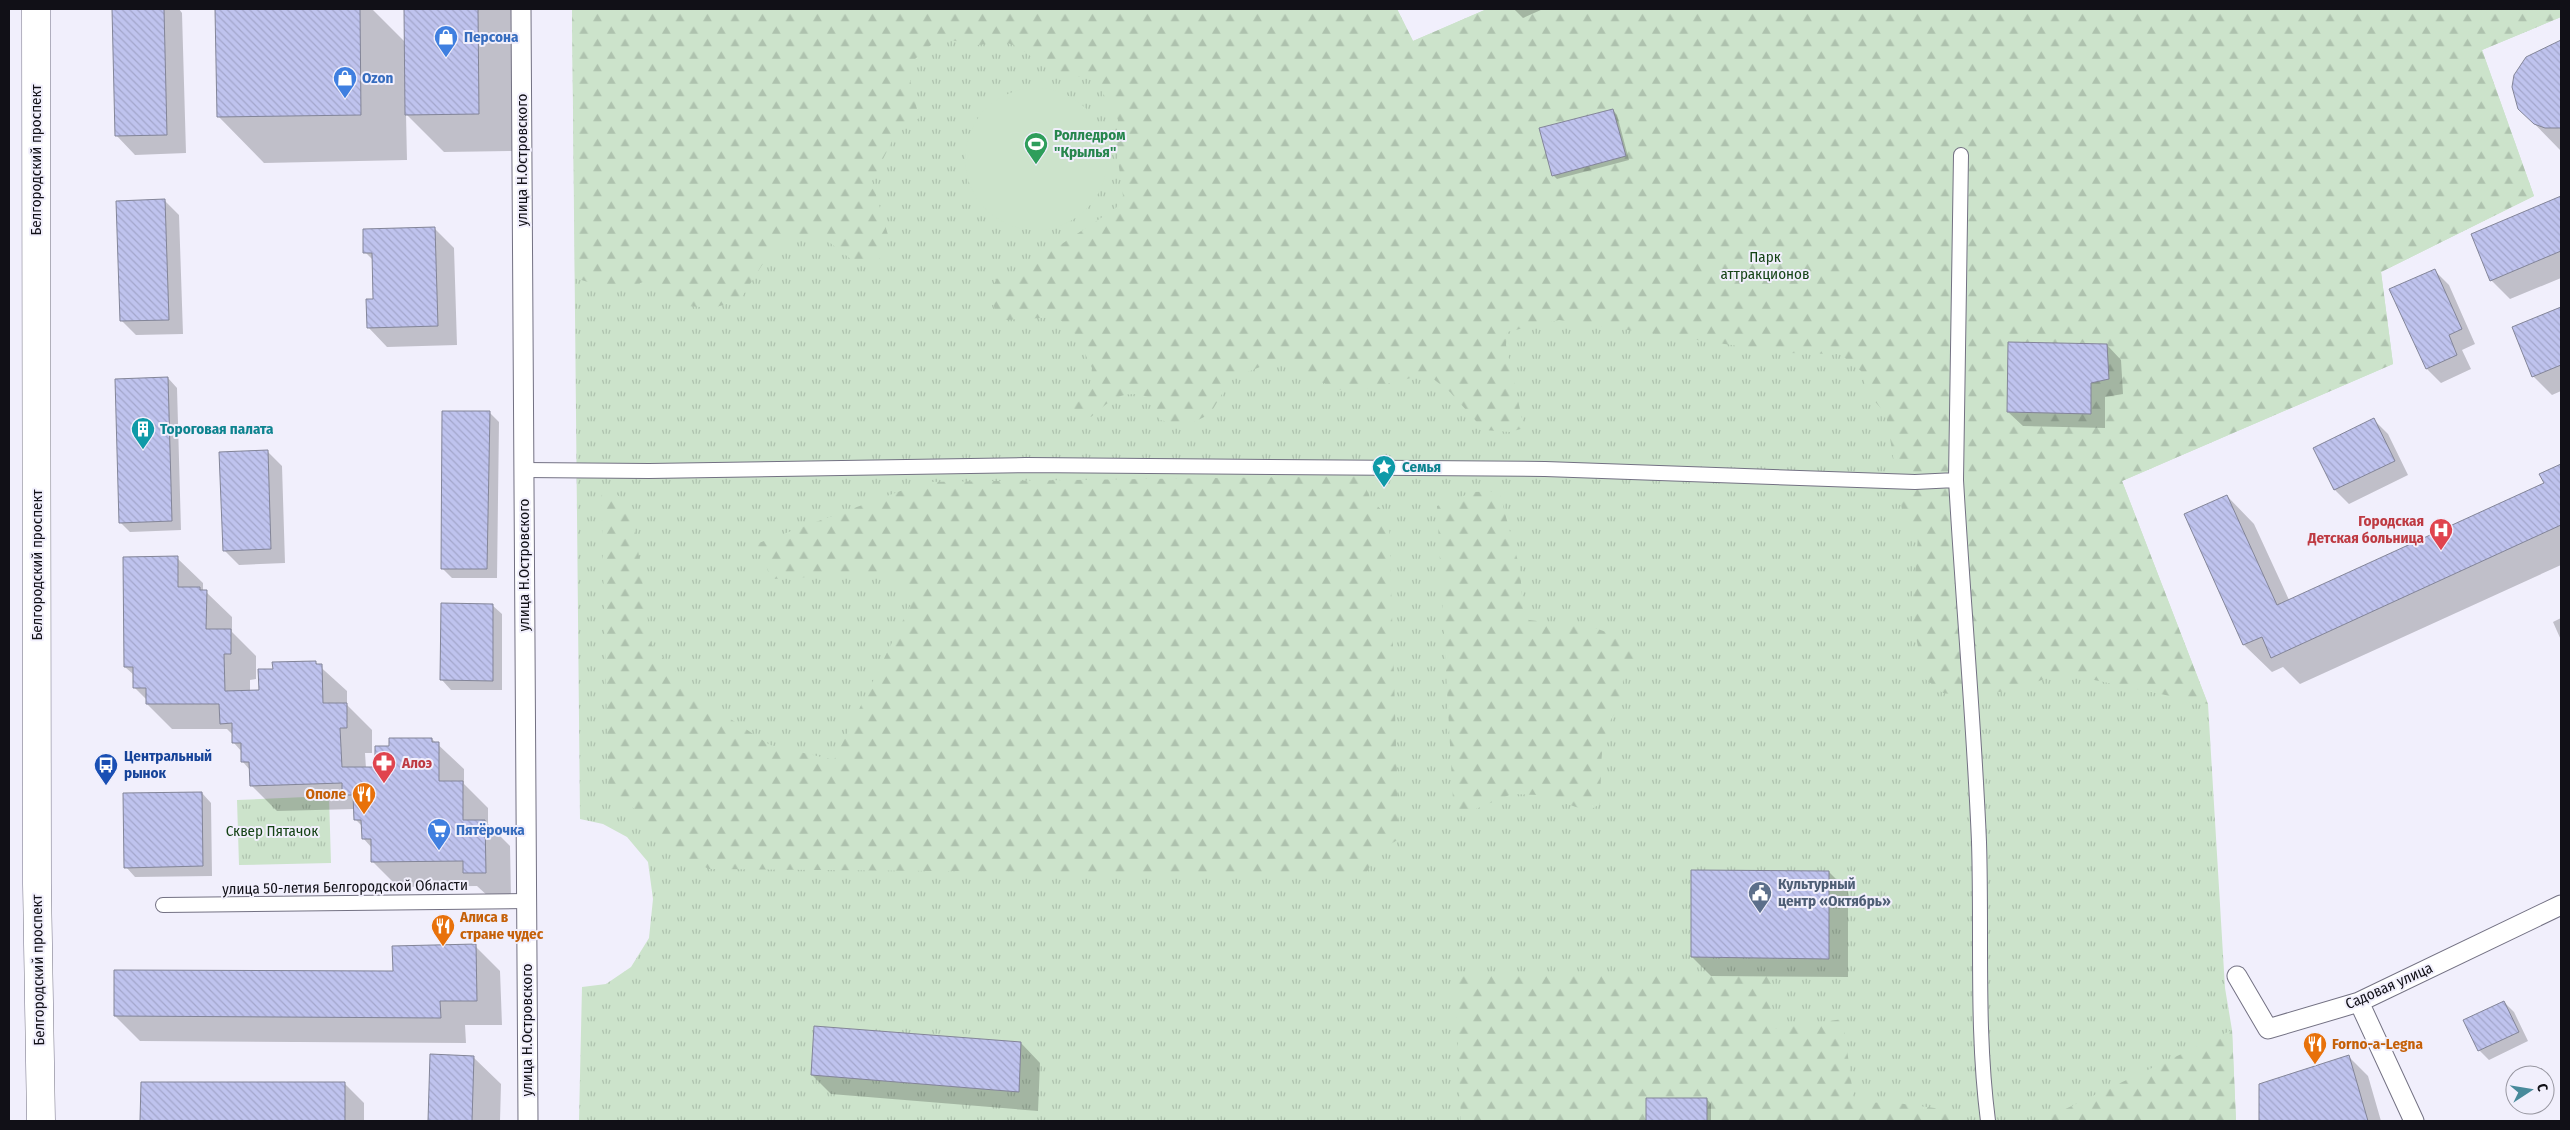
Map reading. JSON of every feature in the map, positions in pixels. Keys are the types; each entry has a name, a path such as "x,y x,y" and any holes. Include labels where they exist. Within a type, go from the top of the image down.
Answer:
{"main road":[{"name":"Белгородский проспект","path":"36,9 37,884 40,1121"}],"street":[{"name":"улица Н.Островского","path":"521,9 528,1121"},
{"path":"1961,155 1956,480 1979,843 1982,1056 1988,1121"},
{"path":"523,470 649,472 1026,465 1545,469 1915,482 1956,480"},
{"name":"улица 50-летия Белгородской Области","path":"164,905 526,901"},
{"name":"Садовая улица","path":"2237,976 2268,1029 2359,1002 2561,905"},
{"path":"2359,1002 2414,1121"}],"green space":[{"name":"Парк аттракционов","path":"572,9 1397,9 1413,41 1487,9 2561,9 2561,17 2482,50 2534,196 2381,272 2393,364 2122,481 2208,704 2225,988 2232,1030 2236,1121 579,1121 582,987 606,984 631,967 649,938 653,899 648,862 627,837 603,824 580,819"},
{"name":"Парк аттракционов","path":"572,9 1397,9 1413,41 1487,9 2561,9 2561,17 2482,50 2534,196 2381,272 2393,364 2122,481 2208,704 2061,673 2011,691 1957,695 1943,693 1924,678 1912,616 1918,536 1903,516 1886,414 1869,395 1861,371 1840,354 1787,353 1559,320 1507,332 1506,345 1524,428 1510,432 1484,430 1450,392 1427,374 1350,393 1327,385 1294,362 1267,364 1231,379 1210,414 1186,426 1160,420 1148,397 1132,394 1124,395 1111,401 1091,417 1078,417 1068,409 1089,394 1092,368 1076,335 1057,317 1006,320 995,312 991,288 998,278 1033,263 1116,208 1123,196 1116,146 1118,120 1099,86 1089,79 1050,70 1018,47 1005,42 978,45 939,38 907,66 919,118 896,133 872,181 888,235 886,250 878,261 864,264 852,260 820,235 793,235 771,251 740,300 713,308 688,306 655,284 643,282 617,291 575,278"},
{"name":"Ролледром \"Крылья\"","path":"1036,88 1063,94 1075,100 1086,109 1095,120 1101,132 1107,159 1101,186 1095,198 1086,209 1075,218 1063,224 1036,230 1009,224 997,218 986,209 977,198 971,186 965,159 971,132 977,120 986,109 997,100 1009,94"},
{"path":"1362,476 1370,499 1389,517 1399,839 1379,851 1365,875 709,869 675,852 630,805 609,800 601,483 632,506 651,644 700,699 770,745 834,760 915,596 890,573 772,579 756,544 925,482"},
{"path":"1499,491 1520,569 1523,609 1529,620 1595,628 1634,642 1639,654 1623,677 1622,705 1608,726 1602,751 1600,804 1588,811 1540,795 1512,794 1454,818 1437,506 1474,492"},
{"name":"Сквер Пятачок","path":"329,796 331,863 239,865 237,800"},
{"path":"1455,972 1771,974 1773,1029 1843,1019 1854,1102 1897,1103 1964,1112 1960,1121 1461,1121"},
{"path":"2232,1030 2236,1121 2040,1121"}],"building":[{"path":"112,9 164,9 167,135 115,136"},
{"path":"215,9 360,9 361,115 217,117"},
{"path":"404,9 478,9 479,114 405,115"},
{"path":"2561,40 2561,128 2545,128 2534,124 2518,109 2512,87 2514,75 2526,57"},
{"path":"1613,109 1626,156 1552,176 1539,128"},
{"path":"2561,196 2561,251 2490,281 2471,234"},
{"path":"165,199 169,320 120,321 116,201"},
{"path":"435,227 438,326 367,328 366,299 373,299 372,253 363,253 363,229"},
{"path":"2435,269 2462,329 2449,335 2457,355 2426,369 2389,289"},
{"path":"2561,307 2561,365 2532,377 2512,327"},
{"path":"2008,342 2107,344 2109,379 2091,383 2091,414 2007,412"},
{"name":"Тороговая палата","path":"168,377 172,521 119,523 115,379"},
{"path":"442,411 490,411 487,569 441,569"},
{"path":"2374,418 2395,461 2334,490 2313,448"},
{"path":"268,450 271,549 223,551 219,452"},
{"path":"2561,464 2561,525 2271,658 2262,637 2243,645 2184,514 2227,495 2277,605 2544,483 2539,474"},
{"path":"178,556 178,587 200,587 200,590 207,590 206,629 231,629 231,654 224,654 225,691 259,690 258,669 273,669 272,662 316,661 316,664 322,664 323,703 347,703 347,728 340,728 342,767 375,767 375,746 389,746 389,738 432,738 432,742 439,742 439,781 463,781 463,820 485,820 486,873 463,873 463,861 371,862 371,839 362,839 361,820 354,820 353,795 342,795 342,783 250,786 249,762 241,762 241,743 232,743 232,723 220,724 219,704 146,704 146,688 133,688 133,667 124,667 123,557"},
{"path":"441,603 493,604 493,681 440,680"},
{"path":"202,792 203,866 124,868 123,793"},
{"name":"Культурный центр «Октябрь»","path":"1691,870 1829,871 1829,959 1691,957"},
{"path":"476,944 477,1001 440,1001 441,1018 114,1016 114,970 393,971 392,946"},
{"path":"2504,1001 2519,1032 2478,1051 2463,1020"},
{"path":"814,1026 1021,1042 1019,1092 811,1075"},
{"path":"430,1054 474,1056 472,1121 428,1121"},
{"path":"2349,1055 2368,1121 2259,1121 2259,1084"},
{"path":"141,1082 345,1082 345,1121 140,1121"},
{"path":"1646,1098 1707,1098 1707,1121 1646,1121"}],"place":[{"name":"Персона","path":"446,58"},
{"name":"Ozon","path":"345,99"},
{"name":"Ролледром \"Крылья\"","path":"1036,165"},
{"name":"Тороговая палата","path":"143,450"},
{"name":"Семья","path":"1384,488"},
{"name":"Городская Детская больница","path":"2441,551"},
{"name":"Алоэ","path":"384,784"},
{"name":"Центральный рынок","path":"106,786"},
{"name":"Ополе","path":"364,815"},
{"name":"Пятёрочка","path":"439,851"},
{"name":"Культурный центр «Октябрь»","path":"1760,914"},
{"name":"Алиса в стране чудес","path":"443,947"},
{"name":"Forno-a-Legna","path":"2315,1065"}]}
